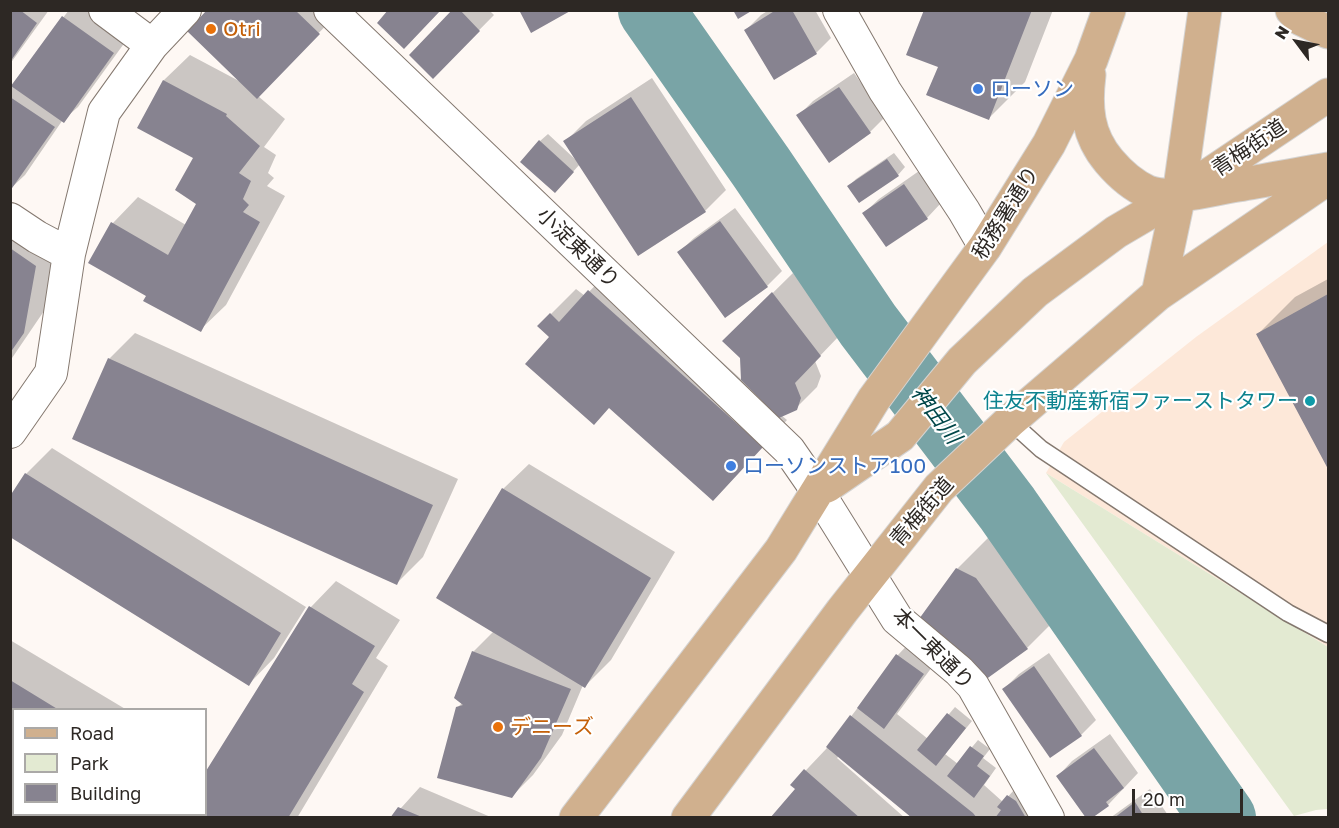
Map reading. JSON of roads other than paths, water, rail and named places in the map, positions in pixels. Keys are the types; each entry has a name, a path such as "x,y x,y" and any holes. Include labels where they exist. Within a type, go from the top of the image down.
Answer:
{"main road":[{"name":"税務署通り","path":"818,492 874,399 985,248 1049,144 1091,60 1109,10"},
{"path":"1158,294 1179,195 1205,10"},
{"path":"1292,10 1301,19 1329,32"},
{"path":"1091,60 1086,100 1087,117 1093,135 1105,156 1119,173 1150,193 1179,195 1329,169"},
{"name":"青梅街道","path":"818,492 900,436 962,360 1035,292 1116,232 1179,195 1329,95"},
{"name":"青梅街道","path":"688,818 870,575 939,488 1010,421 1158,294 1329,178"},
{"path":"576,818 781,550 818,492"}],"street":[{"path":"105,10 152,45"},
{"path":"10,432 51,373 69,254 104,112 152,45 185,10"},
{"name":"小淀東通り","path":"330,10 789,450 870,575"},
{"path":"839,10 885,91 964,211 985,248"},
{"path":"10,219 69,254"},
{"name":"本一東通り","path":"870,575 897,618 959,671 973,686 1048,818"}],"lane":[{"path":"1010,421 1041,450 1288,614 1329,634"}],"waterway":[{"name":"神田川","path":"651,10 868,325 1007,508 1223,818"}],"place":[{"name":"Otri","path":"211,29"},
{"name":"ローソン","path":"978,89"},
{"name":"住友不動産新宿ファーストタワー","path":"1310,401"},
{"name":"ローソンストア100","path":"731,466"},
{"name":"デニーズ","path":"498,727"}]}
